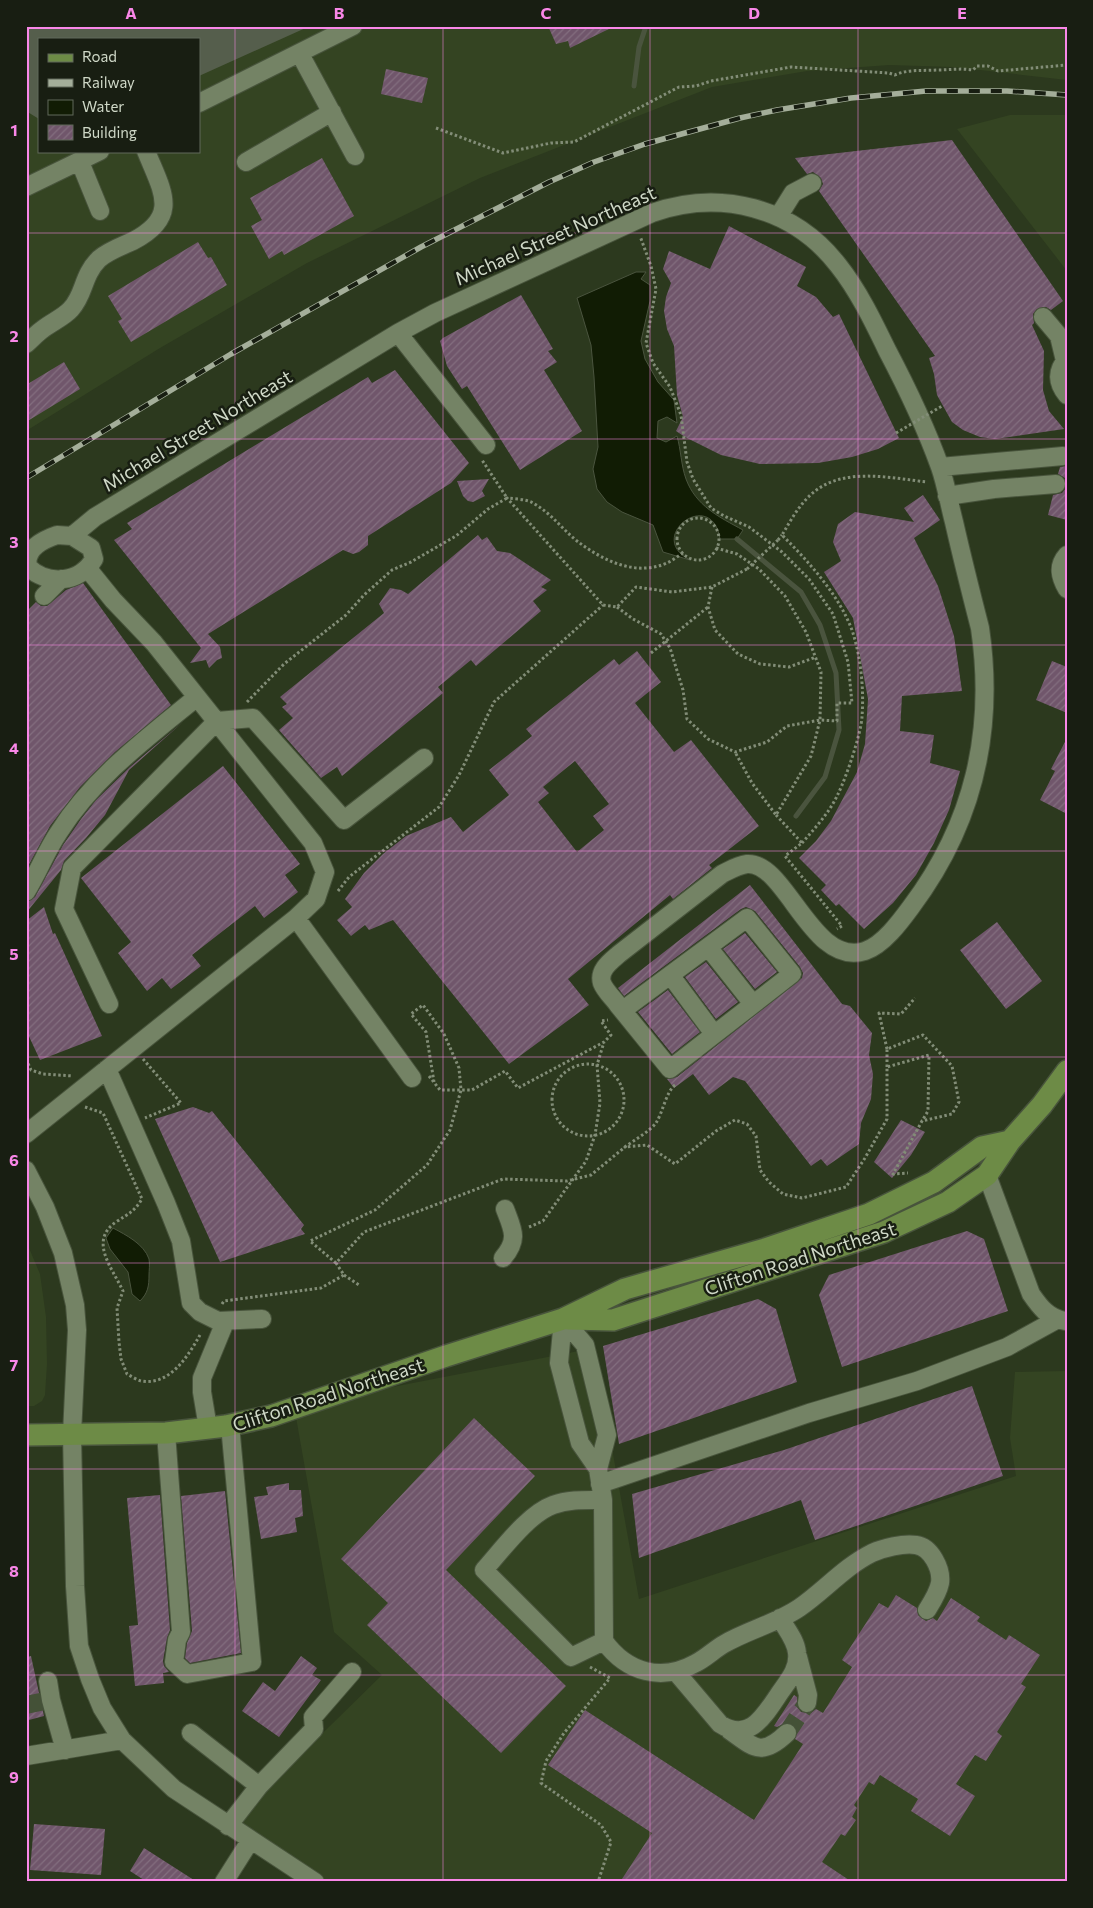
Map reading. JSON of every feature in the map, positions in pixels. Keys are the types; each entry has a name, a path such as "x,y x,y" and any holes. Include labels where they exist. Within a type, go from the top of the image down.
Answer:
{"main road":[{"name":"Clifton Road Northeast","path":"563,1319 613,1320 901,1225 948,1202 987,1175 1010,1141 1042,1105 1067,1071"},
{"name":"Clifton Road Northeast","path":"26,1435 166,1433 230,1425 287,1411 446,1356 563,1319 625,1289 765,1249 869,1214 934,1182 982,1147 1010,1141"}],"street":[{"path":"200,103 354,26"},
{"path":"300,54 355,156"},
{"path":"246,162 332,112"},
{"path":"34,189 98,152"},
{"path":"26,344 71,309 78,299 90,269 101,258 142,236 158,220 163,212 164,196 146,152"},
{"path":"80,162 100,211"},
{"path":"778,217 794,193 812,182"},
{"name":"Michael Street Northeast","path":"72,536 95,517 398,333 435,313 635,221 673,206 707,202 727,202 778,217 804,231 828,253 847,278 894,364 944,482 980,628 984,655 985,698 981,744 969,798 955,835 942,860 908,912 875,946 864,951 845,953 831,946 822,938"},
{"path":"1043,317 1063,338 1066,360 1060,369 1058,378 1067,395"},
{"path":"398,333 486,445"},
{"path":"944,482 1063,456"},
{"path":"944,482 994,489 1056,484"},
{"path":"57,535 72,536 90,548 94,560 88,569 79,575 61,579 42,578 27,564 31,551 47,538 57,535"},
{"path":"1067,555 1061,564 1060,571 1067,589"},
{"path":"26,1134 296,918 316,898 325,872 313,842 154,643 109,607 88,569"},
{"path":"44,596 61,579"},
{"path":"26,892 58,832 77,807 106,774 137,745 197,697"},
{"path":"110,1004 64,910 72,868 217,721 253,718 344,820 424,758"},
{"path":"623,1010 747,918 792,974 670,1069 623,1010 602,983 602,973 608,964 706,886 735,867 747,864 757,865 766,872 822,938"},
{"path":"296,918 420,1076"},
{"path":"708,947 752,1004"},
{"path":"670,976 714,1034"},
{"path":"107,1069 181,1241 191,1303 218,1320 262,1319"},
{"path":"26,1170 45,1207 63,1253 75,1305 77,1330 72,1434 75,1578 79,1646 90,1679 102,1708 122,1740 174,1789 314,1882"},
{"path":"987,1175 1031,1294 1043,1311 1061,1321"},
{"path":"503,1258 513,1243 514,1233 505,1209"},
{"path":"563,1319 559,1363 580,1443 601,1484"},
{"path":"563,1319 585,1346 607,1435 601,1484 604,1641 613,1653 632,1666 651,1673 676,1672 697,1663 722,1645 746,1632 799,1608 848,1567 874,1552 898,1546 917,1545 932,1556 940,1569 940,1584 927,1610"},
{"path":"208,1428 202,1392 202,1378 218,1320"},
{"path":"604,1641 577,1654 484,1570 520,1530 545,1509 572,1500 601,1484 809,1413 917,1381 1007,1347 1061,1321"},
{"path":"166,1433 181,1632 177,1640 174,1662 188,1674 252,1662 230,1425"},
{"path":"780,1618 795,1644 808,1695 806,1703"},
{"path":"729,1730 751,1727 762,1720 793,1673 797,1663 797,1652"},
{"path":"228,1826 259,1786 314,1729 313,1717 352,1672"},
{"path":"676,1672 720,1724 754,1748 766,1748 776,1744 787,1733"},
{"path":"48,1681 48,1701 65,1750"},
{"path":"191,1732 259,1786"},
{"path":"26,1756 122,1740"},
{"path":"224,1882 250,1841"}],"path":[{"path":"436,128 503,153 550,143 574,142 679,87 696,86 712,81 791,67 889,73 895,75 901,72 926,70 959,68 973,70 977,66 988,66 998,70 1067,65"},
{"path":"635,221 656,289 646,343 653,363 670,387 681,415 685,454 693,479 711,508 749,527 782,552 809,579 833,614 848,662 852,703 837,703 837,721 820,720 787,726 767,742 735,752"},
{"path":"896,433 942,406"},
{"path":"486,445 477,452 507,498 603,605 617,607 633,619 661,634 670,648 683,690 687,719 708,739 735,752 752,783 776,815 802,843"},
{"path":"617,607 636,587 672,592 712,587 747,569 782,536 799,508 814,491 831,481 852,476 944,482"},
{"path":"245,704 284,664 346,616 364,595 392,570 411,562 456,536 488,509 507,498 531,502 554,517 576,540 603,558 629,568 648,568 666,564 683,553"},
{"path":"694,518 708,520 714,525 719,539 716,548 706,558 698,560 683,553 678,544 677,533 687,520 694,518"},
{"path":"782,536 811,564 837,602 851,629 858,656 862,692 862,718 838,794 822,819 802,843 785,856 842,926 822,938"},
{"path":"716,548 737,554 759,568 785,596 806,632 821,672 820,720 811,756 776,815"},
{"path":"712,587 708,607 716,630 738,654 760,664 789,667 816,657"},
{"path":"333,897 349,877 439,807 459,775 494,702 603,605"},
{"path":"651,653 708,607"},
{"path":"625,1147 647,1146 675,1164 716,1131 735,1120 747,1124 756,1136 760,1170 769,1182 784,1194 802,1198 846,1187 887,1119 887,1049 878,1013 901,1014 915,998"},
{"path":"359,1285 344,1275 336,1263 310,1241 375,1210 427,1165 450,1130 460,1090 459,1068 444,1034 423,1005 412,1014 426,1032 434,1082 440,1090 460,1090 472,1090 505,1071 518,1088 604,1042 611,1035 601,1021 607,1020 612,1026"},
{"path":"887,1049 923,1035 952,1066 959,1102 952,1114 922,1121"},
{"path":"514,1233 543,1221 586,1161 595,1135 600,1103 597,1065 604,1042"},
{"path":"887,1067 929,1056 928,1111 893,1174 911,1172"},
{"path":"597,1065 603,1066 620,1082 623,1088 624,1101 622,1113 614,1126 604,1133 582,1136 570,1132 561,1124 553,1107 552,1095 556,1084 563,1074 569,1070 576,1066 597,1065"},
{"path":"420,1076 434,1082"},
{"path":"336,1263 364,1232 504,1179 567,1181 591,1175 655,1124 668,1099 670,1089 680,1082"},
{"path":"83,1107 103,1113 142,1199 135,1211 113,1224 106,1232 103,1240 104,1256 115,1273 123,1291 117,1308 121,1359 127,1374 141,1381 157,1380 175,1370 218,1320 224,1302 321,1288 344,1275"},
{"path":"577,1654 584,1664 610,1678 564,1733 546,1761 541,1783 602,1826 611,1842 598,1882"}],"shaded area":[{"path":"26,26 1067,26 1067,80 954,67 889,65 807,71 712,87 480,178 307,263 160,348 26,431"},
{"path":"26,26 310,26 200,76 200,38 38,38 38,118 26,111"},
{"path":"1010,115 1067,115 1067,271 957,129"},
{"path":"26,1241 40,1274 46,1317 47,1364 45,1395 42,1401 34,1406 26,1406"},
{"path":"594,1348 639,1599 1016,1476 1010,1438 1015,1372 1067,1371 1067,1882 316,1882 228,1826 382,1675 334,1632 294,1406"}],"water":[{"path":"636,272 646,272 641,279 650,285 650,301 641,341 645,359 658,382 674,400 677,423 667,417 658,421 657,438 666,442 677,436 684,474 696,497 709,510 743,530 737,539 720,539 715,524 705,517 695,516 685,521 677,529 674,540 678,550 690,560 663,552 653,525 622,512 607,502 597,489 593,469 598,447 594,377 591,345 577,298"},
{"path":"113,1228 139,1244 149,1259 148,1286 145,1295 140,1301 132,1294 128,1272 110,1249 106,1238"}],"building":[{"path":"548,26 615,26 570,48 568,41 556,44"},
{"path":"386,69 428,78 422,103 381,94"},
{"path":"952,140 1063,301 1051,310 1046,307 1037,309 1033,314 1034,323 1032,325 1044,351 1043,390 1049,411 1064,429 995,439 980,437 963,430 952,422 937,395 934,374 929,358 935,356 819,191 823,184 821,178 813,172 807,174 795,158"},
{"path":"322,158 354,216 284,255 282,251 269,259 251,226 262,220 250,198"},
{"path":"729,226 806,267 797,286 816,297 833,317 839,314 899,438 878,449 852,457 818,463 760,464 721,455 676,431 683,417 677,395 674,346 667,329 664,311 671,283 663,269 669,251 710,269"},
{"path":"198,242 208,258 211,257 227,285 131,342 118,321 122,319 108,296"},
{"path":"521,295 553,349 548,351 557,362 544,370 582,431 520,470 467,386 462,389 447,366 440,341"},
{"path":"64,362 80,389 26,422 26,385"},
{"path":"395,370 469,463 451,483 368,536 368,545 359,552 353,554 343,550 208,634 220,647 222,658 209,668 206,660 190,663 201,648 114,540 132,529 127,523 368,377 372,383"},
{"path":"1067,466 1067,520 1048,515 1053,495 1062,493 1066,488 1065,478 1058,474 1060,467"},
{"path":"489,479 482,491 485,496 473,502 468,501 463,496 457,481"},
{"path":"923,495 940,520 914,538 938,586 954,636 962,691 902,696 900,731 934,735 930,763 960,771 949,810 934,843 916,875 893,903 864,929 839,904 836,906 821,890 826,885 799,858 816,841 831,821 857,772 865,744 868,699 853,618 824,572 841,561 833,542 838,524 855,512 914,522 904,508"},
{"path":"478,535 482,540 487,537 497,551 510,553 551,580 541,587 547,590 533,601 541,611 476,666 471,660 438,687 443,693 342,776 337,767 321,778 279,730 293,718 282,707 287,704 280,697 384,613 379,604 390,588 401,590 408,594"},
{"path":"83,583 171,705 115,752 80,787 50,826 26,870 26,612 36,602 41,606 47,606 66,590"},
{"path":"637,651 661,682 635,703 674,752 691,740 759,826 709,865 712,868 673,899 670,895 568,979 589,1005 509,1064 393,920 369,930 365,925 351,936 337,920 352,907 345,899 364,873 383,854 406,836 451,817 463,832 509,795 489,770 532,736 526,729 614,659 619,665","holes":["575,761 609,804 593,816 604,830 577,852 538,802 549,793 543,787"]},
{"path":"1052,661 1067,667 1067,713 1036,700"},
{"path":"183,722 129,770 105,815 64,861 61,870 26,913 26,903 35,897 63,845 96,800 130,767"},
{"path":"1067,738 1067,814 1040,800 1055,771 1051,769"},
{"path":"223,766 300,864 285,875 298,892 264,918 255,906 192,955 201,966 171,989 162,978 147,991 118,953 131,942 81,878"},
{"path":"750,885 842,1004 850,1006 872,1033 869,1055 873,1074 871,1099 861,1123 859,1144 827,1166 821,1159 811,1166 745,1081 733,1077 709,1095 693,1074 674,1088 667,1079 677,1077 802,978 803,973 800,967 755,911 746,907 741,909 624,996 618,988"},
{"path":"44,907 53,934 55,933 102,1036 40,1060 26,1030 26,921"},
{"path":"997,922 1042,981 1006,1009 960,950"},
{"path":"745,933 777,972 755,989 723,949"},
{"path":"706,962 738,1002 716,1019 685,977"},
{"path":"668,990 700,1032 672,1054 638,1012"},
{"path":"193,1107 209,1113 212,1111 304,1225 301,1229 305,1234 220,1262 155,1119"},
{"path":"901,1120 925,1132 911,1155 892,1178 874,1162"},
{"path":"967,1231 984,1239 1008,1311 842,1367 819,1295 829,1275"},
{"path":"758,1299 776,1309 797,1382 619,1444 603,1346"},
{"path":"972,1386 1003,1476 815,1540 801,1500 639,1558 632,1494 784,1450"},
{"path":"474,1418 535,1476 446,1570 566,1686 501,1753 367,1625 388,1603 341,1559"},
{"path":"289,1483 289,1490 301,1490 303,1516 295,1518 297,1532 261,1539 254,1497 268,1495 266,1487"},
{"path":"225,1491 241,1653 190,1663 185,1658 187,1643 192,1631 181,1496"},
{"path":"160,1495 170,1630 163,1661 164,1666 169,1672 163,1673 164,1683 135,1686 129,1626 138,1625 127,1498"},
{"path":"896,1595 917,1608 918,1615 926,1621 933,1618 937,1621 951,1598 980,1617 977,1621 1006,1640 1009,1635 1040,1655 1021,1684 1026,1687 997,1732 1002,1736 986,1761 975,1755 956,1784 975,1796 950,1836 911,1811 918,1799 880,1775 874,1785 869,1782 854,1805 857,1808 852,1817 856,1820 845,1836 841,1834 822,1862 852,1882 620,1882 652,1833 548,1765 585,1710 754,1820 803,1744 795,1739 797,1731 791,1723 785,1723 777,1727 774,1726 794,1695 797,1697 797,1707 801,1712 811,1713 816,1709 823,1713 852,1667 842,1660 879,1603 888,1608"},
{"path":"31,1656 44,1716 29,1720 26,1710 26,1657"},
{"path":"301,1656 317,1668 312,1675 321,1680 279,1737 242,1711 263,1682 275,1691"},
{"path":"34,1824 105,1829 101,1875 30,1870"},
{"path":"144,1848 197,1882 147,1882 130,1871"}],"waterway":[{"path":"634,86 639,47 646,26"},
{"path":"737,539 801,592 820,625 836,673 839,730 825,777 796,816"}],"tunnel":[{"path":"26,1705 45,1701"},
{"path":"787,1733 807,1703"}],"railway":[{"path":"26,478 231,354 421,247 549,182 594,162 645,144 740,118 851,98 926,91 1007,91 1067,95"}]}
